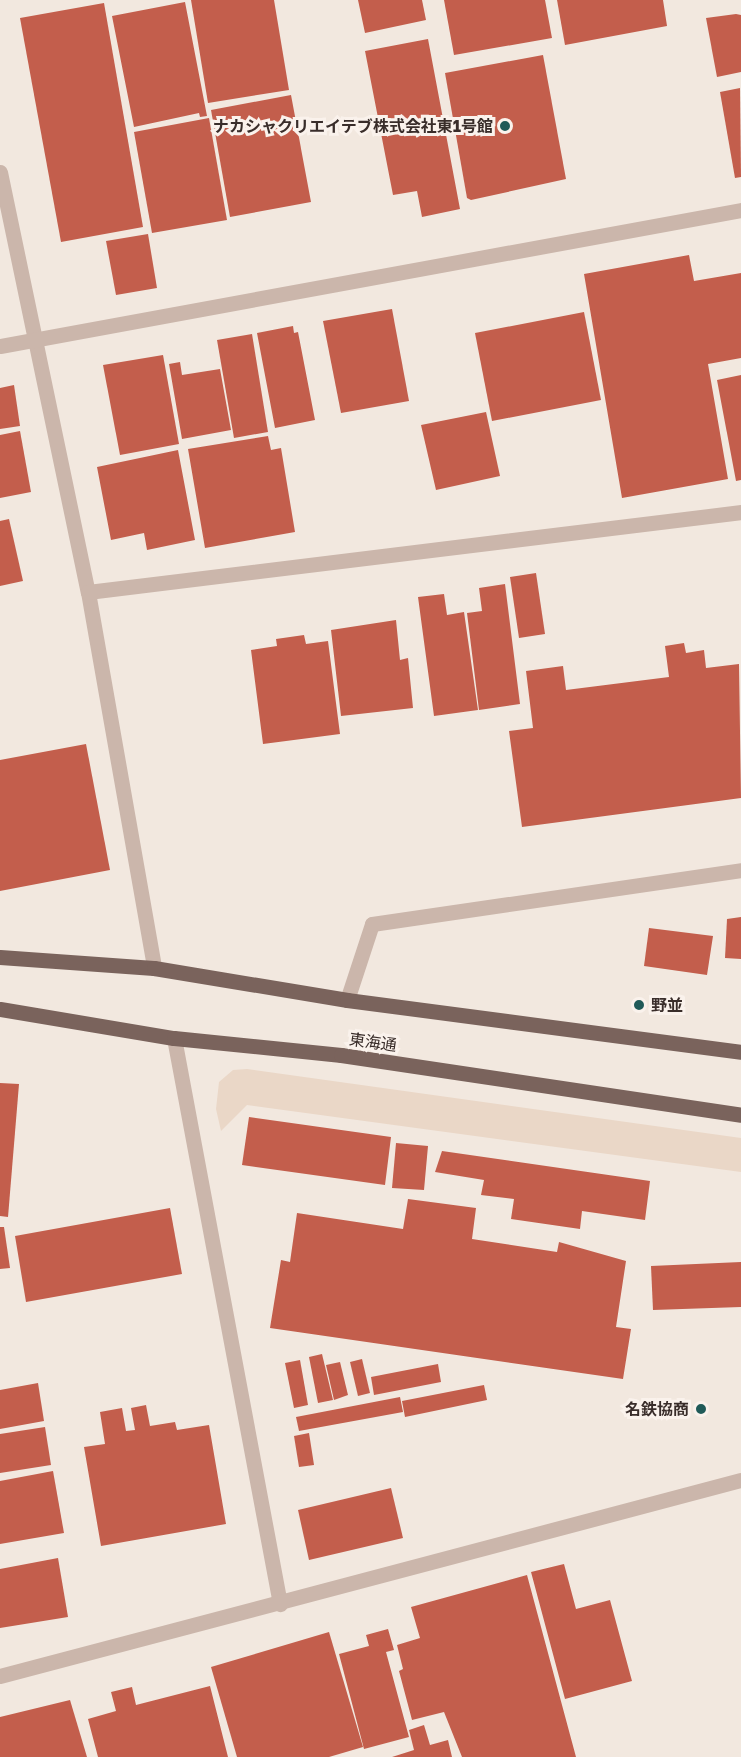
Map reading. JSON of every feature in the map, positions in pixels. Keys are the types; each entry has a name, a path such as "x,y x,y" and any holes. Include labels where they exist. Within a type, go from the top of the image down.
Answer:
{"main road":[{"path":"0,957 154,968 347,1000 741,1052"},
{"name":"東海通","path":"0,1009 174,1038 341,1055 741,1115"}],"street":[{"path":"0,172 38,339 88,592 154,968"},
{"path":"0,346 741,210"},
{"path":"88,592 741,512"},
{"path":"347,1000 372,924 741,870"},
{"path":"174,1038 280,1604"},
{"path":"0,1676 280,1604 741,1480"}],"shaded area":[{"path":"247,1069 741,1138 741,1172 247,1105 221,1131 216,1109 219,1082 233,1070"}],"building":[{"path":"191,0 274,0 289,90 208,103"},
{"path":"358,0 422,0 426,20 365,33"},
{"path":"444,0 545,0 552,38 454,55"},
{"path":"557,0 663,0 667,26 565,45"},
{"path":"185,2 207,116 200,117 199,113 134,127 112,16"},
{"path":"104,3 143,227 61,242 20,18"},
{"path":"741,15 741,72 717,77 706,18"},
{"path":"428,39 460,209 422,217 417,191 393,195 365,51"},
{"name":"ナカシャクリエイテブ株式会社東1号館","path":"543,55 566,179 471,200 467,198 445,73"},
{"path":"740,88 741,177 735,178 720,92"},
{"path":"291,95 311,202 230,217 211,110"},
{"path":"209,118 227,220 152,233 134,132"},
{"path":"148,234 157,288 116,295 106,241"},
{"path":"689,255 694,281 741,273 741,358 708,364 728,479 622,498 584,274"},
{"path":"392,309 409,401 341,413 323,321"},
{"path":"584,312 601,400 492,421 475,333"},
{"path":"293,326 294,333 298,332 315,420 275,428 257,333"},
{"path":"252,334 268,432 234,438 217,340"},
{"path":"163,355 179,444 120,455 103,365"},
{"path":"180,362 182,375 220,369 231,430 182,439 169,364"},
{"path":"741,375 741,480 736,481 717,380"},
{"path":"14,385 20,426 0,429 0,388"},
{"path":"486,412 500,476 436,490 421,425"},
{"path":"20,431 31,492 0,498 0,435"},
{"path":"268,436 271,450 281,448 295,532 205,548 188,449"},
{"path":"178,450 195,540 147,550 144,533 111,540 97,467"},
{"path":"9,519 23,581 0,586 0,521"},
{"path":"536,573 545,634 519,638 510,577"},
{"path":"505,584 520,704 479,710 467,613 482,611 479,588"},
{"path":"444,594 447,615 464,612 478,710 434,716 418,597"},
{"path":"396,620 400,660 408,658 413,708 341,716 331,630"},
{"path":"304,635 306,644 328,641 340,734 263,744 251,650 277,646 276,639"},
{"path":"684,643 686,653 704,650 706,668 739,664 741,798 522,827 509,731 533,728 526,671 563,666 566,690 669,677 665,646"},
{"path":"86,744 110,870 0,891 0,760"},
{"path":"741,917 741,959 725,958 727,919"},
{"path":"649,928 713,936 707,975 644,966"},
{"path":"0,1083 19,1084 8,1217 0,1216"},
{"path":"249,1117 391,1137 385,1185 242,1165"},
{"path":"396,1143 428,1146 424,1190 392,1188"},
{"path":"442,1151 650,1181 645,1220 582,1211 580,1229 511,1219 514,1199 481,1195 484,1180 435,1172"},
{"path":"408,1199 476,1208 472,1239 557,1252 559,1242 626,1261 616,1327 631,1329 623,1379 270,1328 281,1260 290,1262 297,1213 403,1229"},
{"path":"170,1208 182,1274 26,1302 15,1236"},
{"path":"0,1227 4,1227 10,1268 0,1269"},
{"path":"741,1262 741,1307 653,1310 651,1266"},
{"path":"322,1354 333,1400 318,1403 309,1357"},
{"path":"362,1359 370,1393 358,1396 350,1362"},
{"path":"300,1360 308,1405 294,1408 285,1363"},
{"path":"340,1362 348,1395 334,1400 326,1365"},
{"path":"438,1364 441,1382 374,1395 371,1377"},
{"path":"38,1383 44,1421 0,1429 0,1390"},
{"path":"484,1385 487,1400 405,1417 402,1401"},
{"path":"400,1397 403,1412 299,1431 296,1417"},
{"path":"146,1405 150,1426 175,1422 177,1430 209,1425 226,1524 101,1546 84,1447 105,1444 100,1412 122,1408 126,1431 135,1430 131,1408"},
{"path":"45,1427 51,1465 0,1473 0,1434"},
{"path":"309,1433 314,1465 299,1467 294,1436"},
{"path":"53,1471 64,1533 0,1544 0,1481"},
{"path":"391,1488 403,1538 309,1560 298,1510"},
{"path":"58,1558 68,1617 0,1628 0,1569"},
{"path":"564,1564 576,1609 610,1600 632,1681 565,1699 531,1572"},
{"path":"527,1575 576,1757 462,1757 444,1712 412,1720 399,1671 403,1669 397,1645 420,1638 411,1607"},
{"path":"388,1629 394,1650 386,1652 409,1737 364,1749 339,1654 369,1646 366,1635"},
{"path":"329,1632 363,1747 329,1757 237,1757 211,1667"},
{"path":"210,1686 228,1757 98,1757 88,1719 116,1711 111,1692 132,1687 136,1705"},
{"path":"70,1700 87,1757 0,1757 0,1717"},
{"path":"424,1725 430,1745 448,1740 452,1757 392,1757 414,1750 409,1730"}],"place":[{"name":"ナカシャクリエイテブ株式会社東1号館","path":"505,126"},
{"name":"野並","path":"639,1005"},
{"name":"名鉄協商","path":"701,1409"}]}
